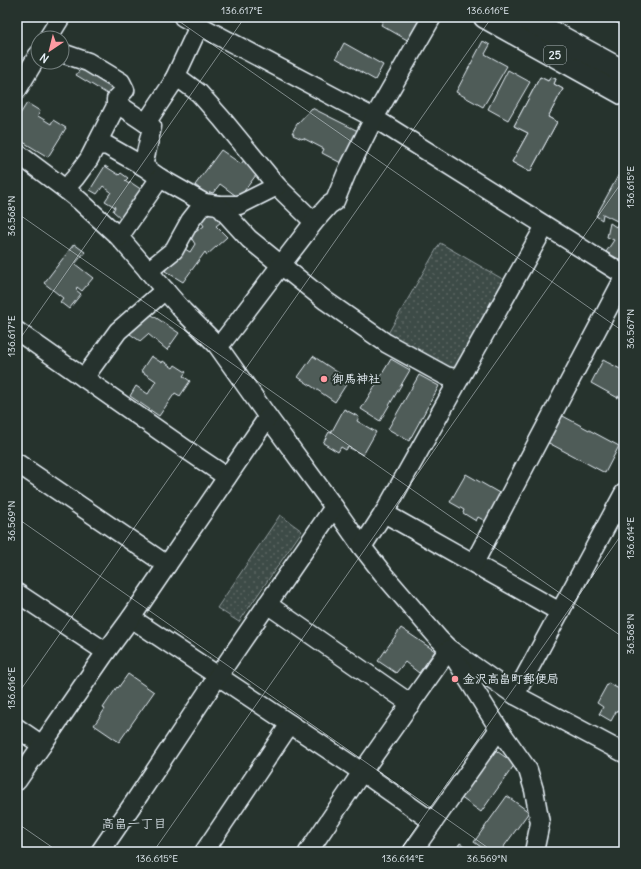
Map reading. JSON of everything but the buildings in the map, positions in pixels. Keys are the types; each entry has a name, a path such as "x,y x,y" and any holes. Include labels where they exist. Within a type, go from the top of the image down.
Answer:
{"main road":[{"name":"25","path":"485,17 624,94"},
{"name":"25","path":"524,17 624,72"}],"street":[{"path":"53,30 61,17"},
{"path":"182,17 374,118 624,275"},
{"path":"217,346 224,340 314,222 329,204 335,201 347,172 374,118 432,17"},
{"path":"146,122 172,84 199,26"},
{"path":"65,189 89,159 116,106 116,99 125,90 121,82 88,62 70,56"},
{"path":"17,90 30,68"},
{"path":"174,79 180,79 199,93 277,186 314,222"},
{"path":"116,106 122,106 152,127 143,166"},
{"path":"96,146 106,145 143,166 160,178 211,204 280,265 326,301 386,343 446,376 459,379"},
{"path":"17,153 80,201 119,237 183,311 217,346 362,547 438,639 449,649 515,695 624,753"},
{"path":"119,237 160,178"},
{"path":"148,271 174,250 190,221 211,204 239,205 277,186"},
{"path":"362,547 384,513 545,226"},
{"path":"474,563 624,278"},
{"path":"84,378 118,331 165,290"},
{"path":"17,331 227,477"},
{"path":"17,781 131,618 268,417"},
{"path":"17,463 167,565"},
{"path":"515,695 624,493"},
{"path":"100,852 334,507"},
{"path":"384,513 560,612"},
{"path":"17,593 106,652"},
{"path":"267,604 411,704"},
{"path":"131,618 362,772 433,822"},
{"path":"308,852 362,772 449,649"},
{"path":"449,649 499,729 528,770 534,790 540,823 534,852"},
{"path":"204,852 290,724"},
{"path":"17,728 42,745"},
{"path":"412,852 499,729"}],"shaded area":[{"path":"440,243 506,281 459,370 450,371 386,337"},
{"path":"280,515 302,531 239,622 217,608"}],"place":[{"name":"御馬神社","path":"324,379"},
{"name":"金沢高畠町郵便局","path":"455,679"}],"district":[{"name":"高畠一丁目","path":"134,823"}]}
